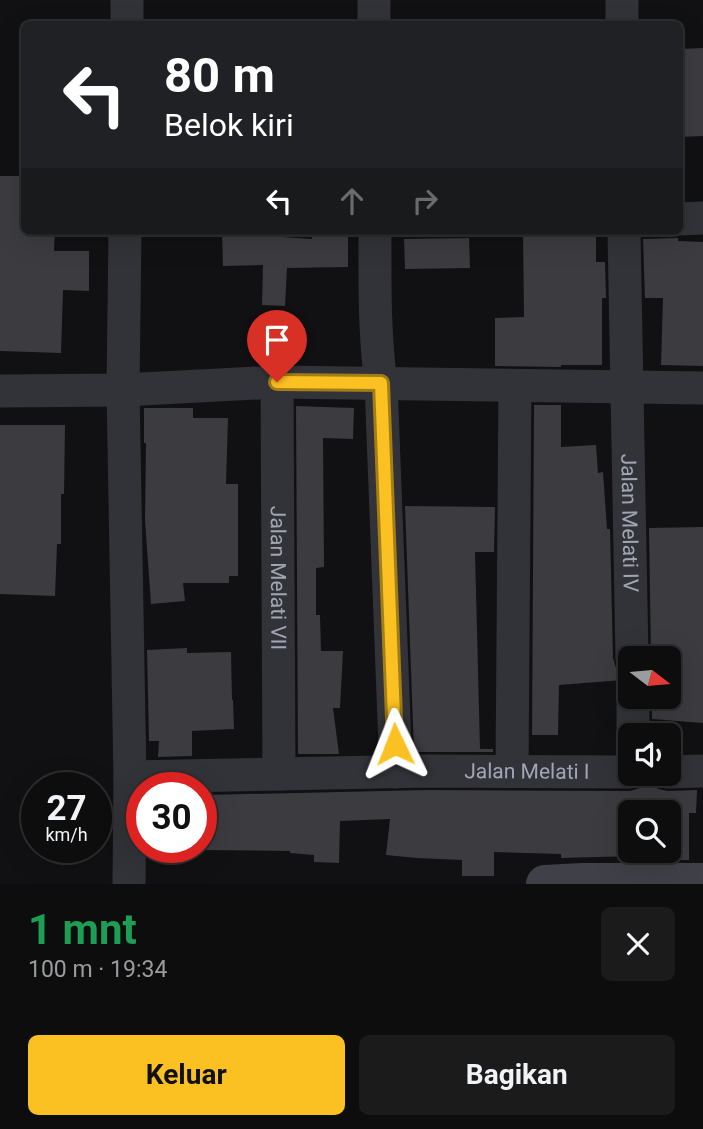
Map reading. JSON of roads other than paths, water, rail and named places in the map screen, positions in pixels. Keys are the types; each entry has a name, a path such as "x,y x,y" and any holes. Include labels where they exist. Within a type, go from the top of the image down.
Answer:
{"street":[{"path":"127,0 127,21"},
{"path":"374,0 374,21"},
{"path":"622,0 622,21"},
{"path":"683,219 703,218"},
{"path":"125,235 123,390 130,772"},
{"path":"375,235 374,285 381,383 396,772"},
{"name":"Jalan Melati IV","path":"624,235 632,646"},
{"path":"0,391 123,390 277,382 703,388"},
{"name":"Jalan Melati VII","path":"277,382 279,774"},
{"path":"512,771 515,386"},
{"path":"681,772 703,771"},
{"name":"Jalan Melati I","path":"217,775 618,772"},
{"path":"129,863 129,884"},
{"path":"545,884 703,882"}]}
